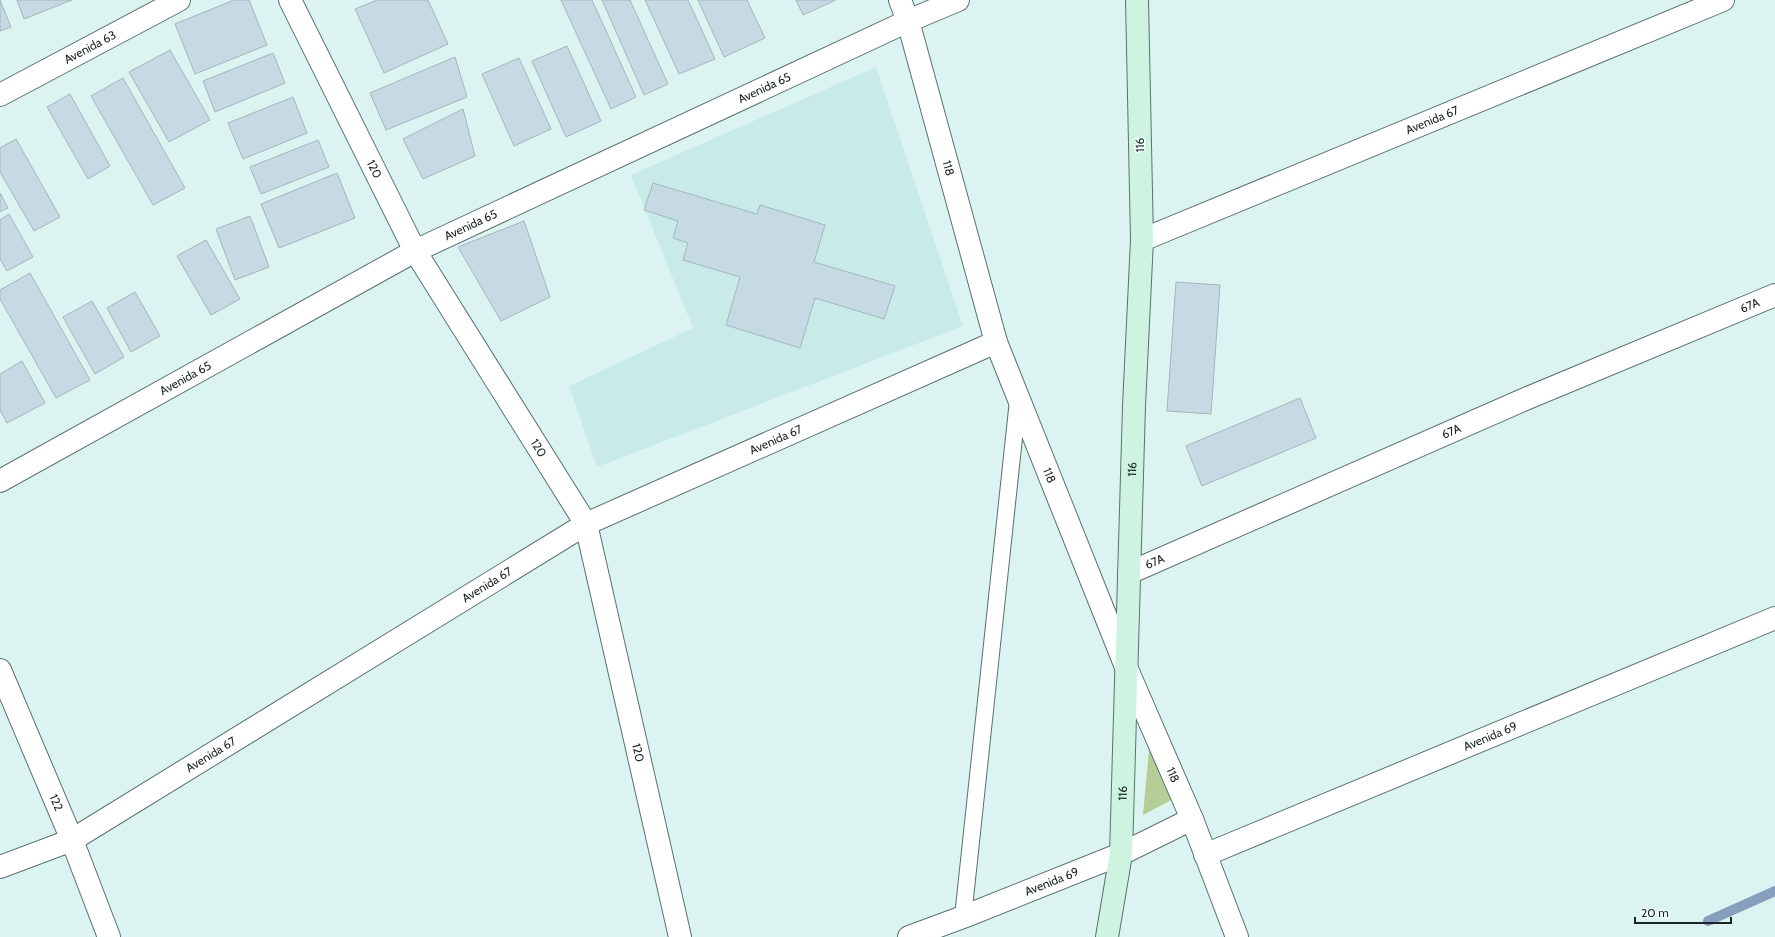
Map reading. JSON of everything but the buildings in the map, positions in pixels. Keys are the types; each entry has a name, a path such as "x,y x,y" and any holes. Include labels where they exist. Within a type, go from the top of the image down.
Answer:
{"street":[{"name":"Avenida 63","path":"0,95 179,0"},
{"name":"120","path":"290,0 415,251 586,524 680,937"},
{"name":"118","path":"900,0 908,21 996,342 1126,667 1192,819 1237,937"},
{"name":"Avenida 65","path":"0,481 415,251 908,21 958,0"},
{"name":"116","path":"1107,937 1121,854 1134,406 1142,240 1136,0"},
{"name":"Avenida 67","path":"1142,240 1722,0"},
{"name":"67A","path":"1129,573 1523,400 1775,295"},
{"name":"Avenida 67","path":"0,867 72,840 586,524 996,342"},
{"name":"Avenida 69","path":"1205,855 1775,618"},
{"name":"122","path":"0,670 72,840 109,937"},
{"name":"Avenida 69","path":"909,937 1121,854 1192,819"}],"lane":[{"path":"963,917 1018,397"}],"shaded area":[{"path":"876,67 963,326 597,467 569,386 693,328 631,175"}],"green space":[{"path":"1151,728 1177,797 1143,815"}],"waterway":[{"path":"1708,921 1775,891"}]}
